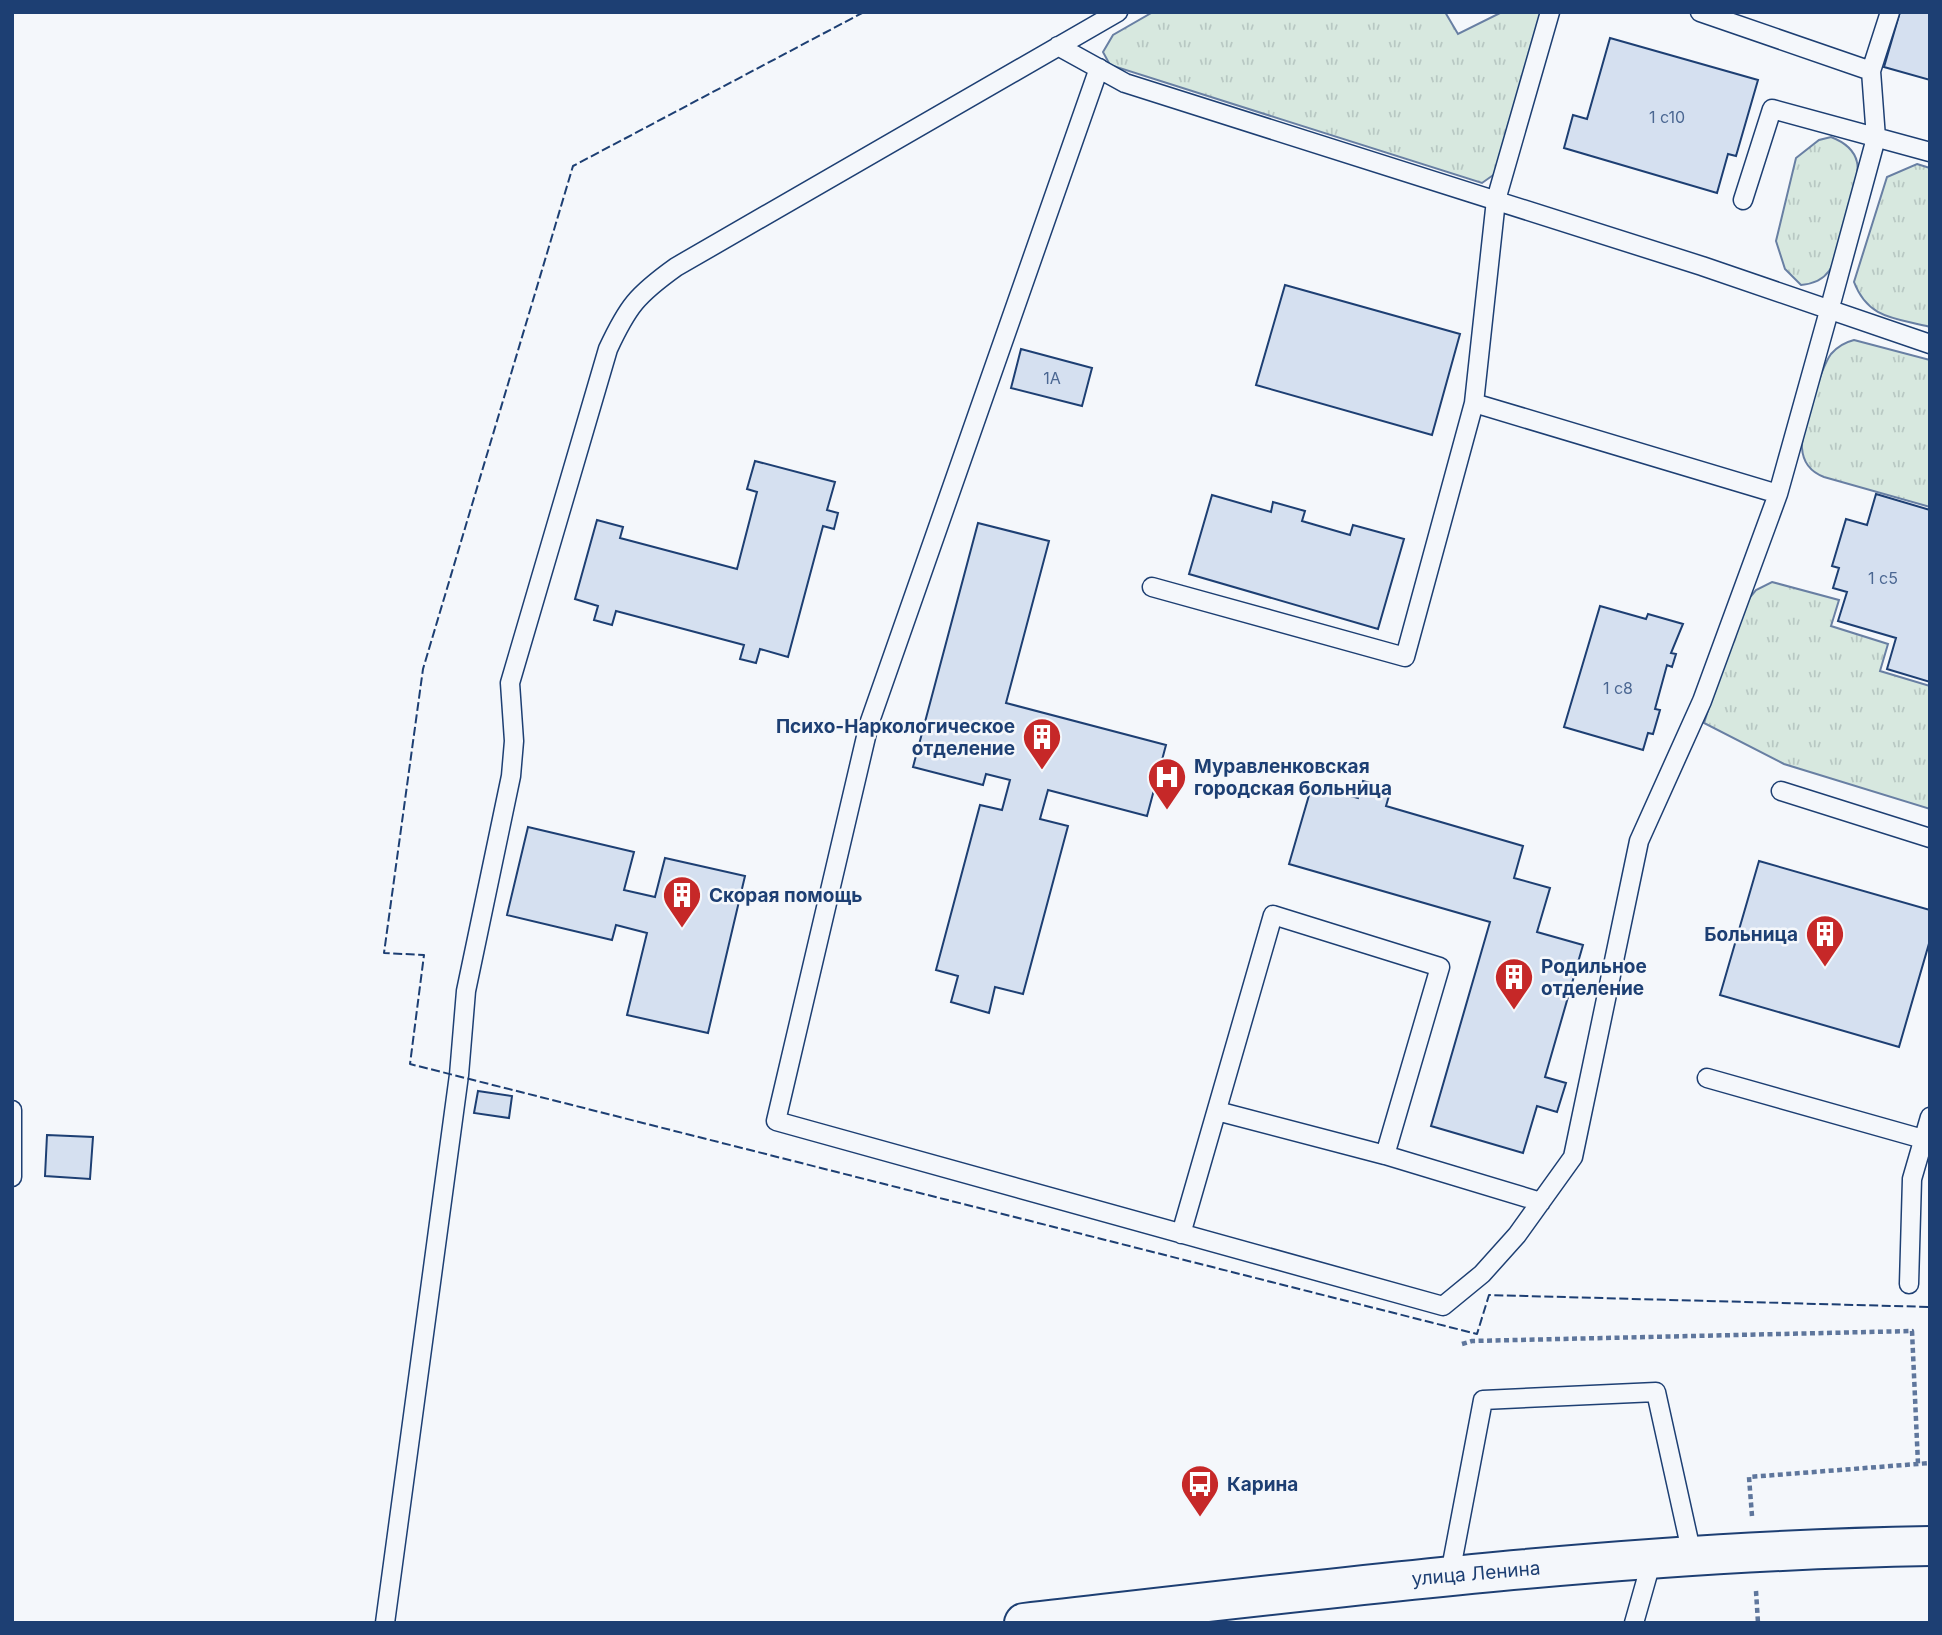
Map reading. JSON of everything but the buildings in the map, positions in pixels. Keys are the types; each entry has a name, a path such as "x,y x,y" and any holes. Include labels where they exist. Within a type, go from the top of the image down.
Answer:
{"main road":[{"name":"улица Ленина","path":"1024,1623 1450,1574 1653,1556 1930,1546"}],"lane":[{"path":"385,1623 459,1075 466,991 511,776 514,741 510,683 608,349 624,315 642,291 676,267 1118,12"},
{"path":"1152,587 1405,656 1474,403 1496,200 1550,12"},
{"path":"1700,12 1871,71"},
{"path":"1099,68 869,724 776,1121 1443,1306 1482,1274 1541,1202 1573,1157 1640,841 1702,701 1778,495 1829,311 1876,138 1871,71 1890,12"},
{"path":"1058,46 1125,83 1702,266 1930,344"},
{"path":"1743,200 1772,109 1930,152"},
{"path":"1474,403 1778,495"},
{"path":"1781,792 1930,838"},
{"path":"1181,1234 1273,915 1440,967 1385,1155"},
{"path":"1707,1078 1923,1139"},
{"path":"12,1110 12,1177"},
{"path":"1217,1111 1385,1155 1541,1202"},
{"path":"1909,1284 1912,1179 1930,1117"},
{"path":"1450,1574 1483,1400 1656,1392 1692,1555"},
{"path":"1634,1623 1653,1556"}],"path":[{"path":"1462,1345 1472,1341 1912,1331 1918,1464"},
{"path":"1758,1623 1749,1477 1930,1464"}],"green space":[{"path":"1153,12 1445,12 1458,34 1502,12 1545,12 1499,171 1482,183 1110,65 1103,52 1113,35"},
{"path":"1831,137 1854,153 1857,162 1856,184 1843,235 1829,271 1816,281 1801,285 1785,269 1776,241 1796,158 1819,140"},
{"path":"1917,164 1930,168 1930,327 1894,319 1875,310 1860,294 1854,282 1887,177"},
{"path":"1854,340 1930,360 1930,507 1824,477 1812,470 1806,462 1803,440 1808,414 1822,372 1833,351"},
{"path":"1772,582 1839,600 1831,626 1888,644 1880,671 1930,686 1930,809 1784,764 1704,723 1741,608 1756,590"}],"fence":[{"path":"864,12 573,166 423,669 384,953 424,955 410,1064 1477,1334 1489,1295 1930,1307"}],"place":[{"name":"Психо-Наркологическое отделение","path":"1042,771"},
{"name":"Муравленковская городская больница","path":"1167,811"},
{"name":"Скорая помощь","path":"682,929"},
{"name":"Больница","path":"1825,968"},
{"name":"Родильное отделение","path":"1514,1011"},
{"name":"Карина","path":"1200,1518"}]}
